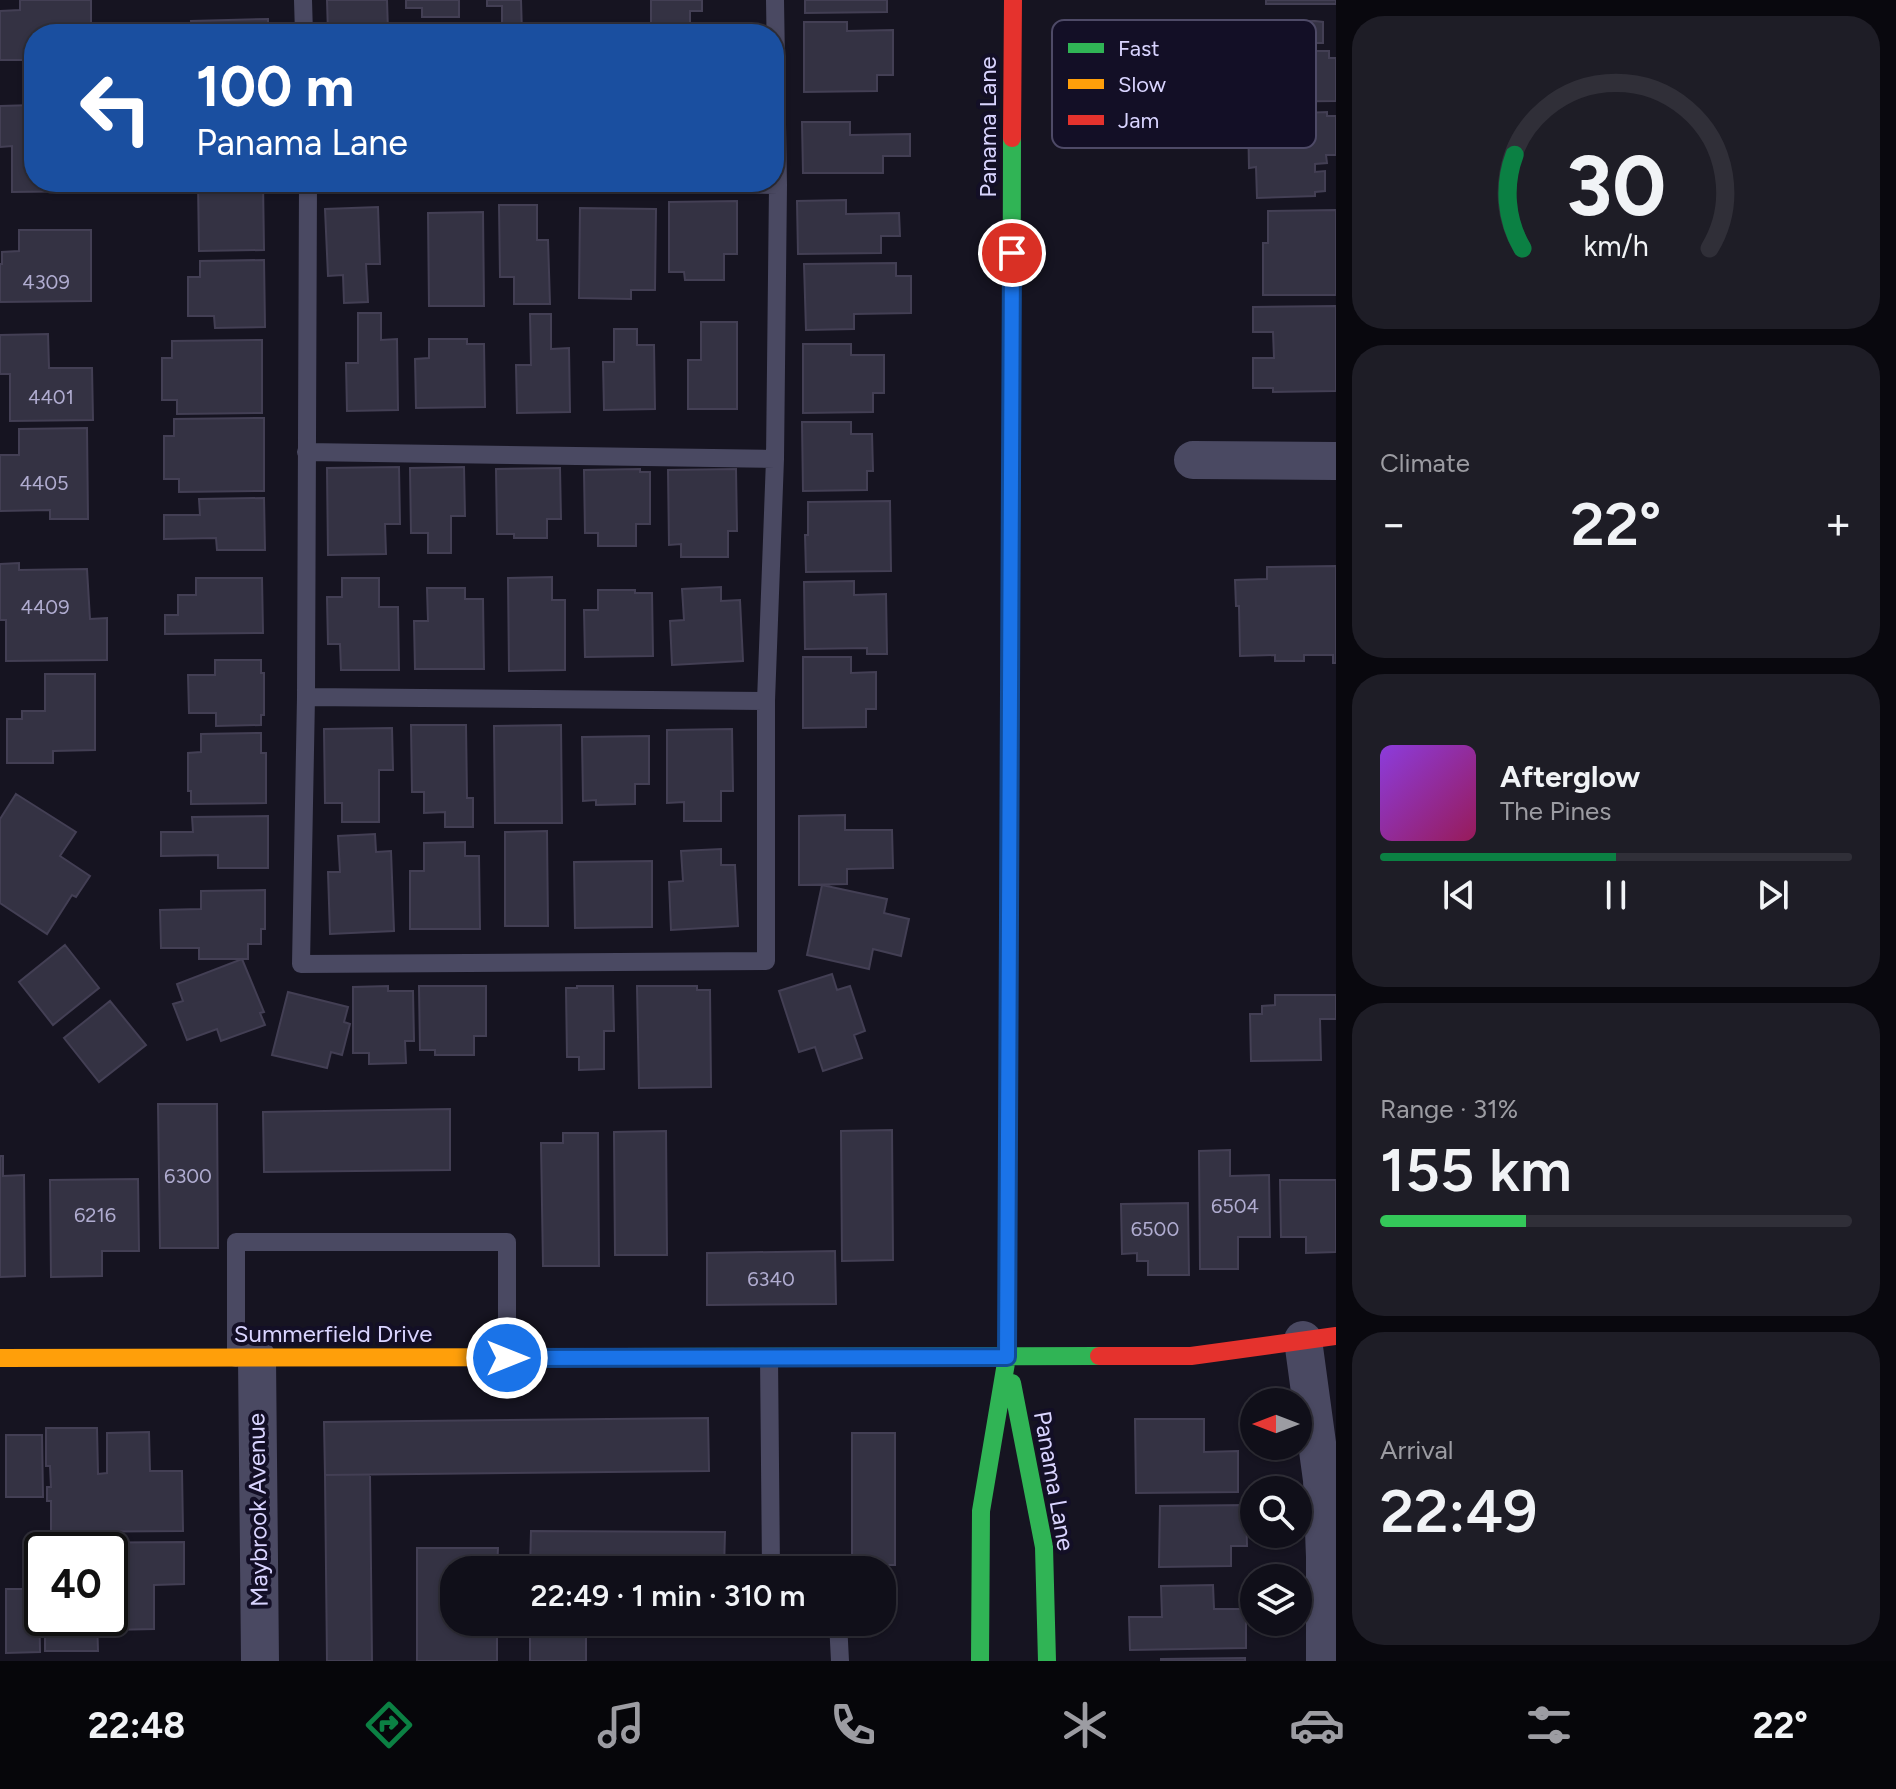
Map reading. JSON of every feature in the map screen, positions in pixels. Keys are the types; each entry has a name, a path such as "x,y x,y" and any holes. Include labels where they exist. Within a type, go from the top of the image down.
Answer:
{"main road":[{"name":"Panama Lane","path":"980,1661 981,1511 1007,1357 1013,0"},
{"name":"Summerfield Drive","path":"0,1358 1191,1356 1319,1338"},
{"name":"Panama Lane","path":"1007,1357 1044,1547 1047,1661"}],"street":[{"path":"1193,460 1336,461"},
{"path":"1319,1338 1325,1661"},
{"name":"Maybrook Avenue","path":"246,1358 260,1661"}],"lane":[{"path":"303,0 304,24"},
{"path":"775,0 775,24"},
{"path":"308,192 306,697 301,964 766,961 766,701 775,459 778,192"},
{"path":"306,452 775,459"},
{"path":"306,697 766,701"},
{"path":"246,1358 236,1242 507,1242 507,1358"},
{"path":"769,1357 771,1556"},
{"path":"839,1636 840,1661"}],"building":[{"path":"20,0 91,0 91,24 24,24 24,60 0,60 0,11 20,10"},
{"path":"327,0 387,0 388,24 328,24"},
{"path":"406,0 459,0 459,17 422,17 422,8 406,8"},
{"path":"487,0 521,0 522,24 502,24 502,6 487,6"},
{"path":"651,0 702,0 702,11 690,11 690,24 651,24"},
{"path":"805,0 887,0 887,12 805,13"},
{"path":"1266,0 1336,0 1336,4 1266,4"},
{"path":"268,19 268,24 191,24 191,21"},
{"path":"1316,21 1323,22 1323,43 1316,43"},
{"path":"804,22 847,22 847,31 893,30 893,75 877,75 877,91 804,92"},
{"path":"1316,51 1329,51 1329,58 1336,58 1336,101 1316,101"},
{"path":"24,105 24,192 12,192 12,146 0,147 0,106"},
{"path":"1316,112 1336,116 1336,155 1326,155 1327,163 1315,164 1315,172 1325,171 1325,191 1315,192 1315,196 1257,198 1256,167 1249,168 1249,148 1316,148"},
{"path":"802,122 850,122 850,135 910,134 910,156 883,156 883,173 803,173"},
{"path":"198,192 263,192 264,250 199,251"},
{"path":"846,200 846,214 899,213 900,236 881,236 881,253 798,254 797,201"},
{"path":"737,201 737,254 724,254 724,280 685,280 684,272 669,272 669,202"},
{"path":"499,205 537,205 537,240 548,240 550,304 514,304 514,277 500,277"},
{"path":"378,207 380,264 366,264 368,302 344,303 343,275 328,276 325,209"},
{"path":"580,208 656,209 655,290 631,290 631,299 579,298"},
{"path":"1336,210 1336,295 1263,295 1263,243 1268,243 1268,211"},
{"path":"483,212 484,306 429,306 428,213"},
{"path":"19,230 91,230 91,301 0,302 2,252 19,251"},
{"path":"264,260 265,327 215,328 214,316 188,316 188,277 200,277 200,261"},
{"path":"896,263 896,276 911,276 911,313 854,314 854,329 806,330 804,264"},
{"path":"1336,306 1336,391 1273,392 1273,388 1253,388 1253,358 1274,358 1273,332 1253,332 1253,307"},
{"path":"358,313 381,313 381,340 397,339 398,410 347,411 346,363 358,363"},
{"path":"530,314 551,314 551,349 569,348 570,412 517,413 516,365 531,365"},
{"path":"701,322 737,322 737,409 688,409 688,360 701,360"},
{"path":"614,329 637,329 637,345 654,345 655,409 604,410 603,362 614,362"},
{"path":"48,334 49,368 92,368 93,420 10,421 10,374 0,374 0,335"},
{"path":"429,339 467,339 467,344 484,344 485,407 416,408 415,359 429,358"},
{"path":"262,340 262,413 177,414 177,400 162,400 162,358 172,358 172,341"},
{"path":"803,344 851,344 851,355 884,355 884,393 873,393 873,412 803,413"},
{"path":"264,418 264,491 179,492 179,479 164,479 164,436 174,436 174,419"},
{"path":"802,422 851,422 851,434 872,434 873,471 867,471 867,490 803,491"},
{"path":"87,428 88,519 50,519 50,510 0,511 0,455 19,455 19,429"},
{"path":"399,467 400,524 385,524 386,554 328,555 327,468"},
{"path":"464,467 465,516 451,516 451,553 428,553 428,533 411,533 410,468"},
{"path":"560,468 561,519 547,519 547,538 514,538 514,534 497,534 496,469"},
{"path":"640,469 640,472 650,472 650,524 636,524 636,546 598,546 598,533 585,533 584,470"},
{"path":"736,469 737,531 728,531 728,557 681,557 681,544 669,545 668,470"},
{"path":"264,498 265,550 217,550 216,538 164,539 164,515 200,515 199,499"},
{"path":"890,501 891,571 806,572 808,502"},
{"path":"19,563 19,570 87,569 90,619 107,618 107,660 6,661 6,620 0,620 0,564"},
{"path":"1336,566 1336,663 1333,663 1333,655 1304,655 1304,661 1275,661 1275,655 1240,656 1235,580 1267,579 1267,567"},
{"path":"552,577 552,600 565,600 565,670 509,671 508,578"},
{"path":"196,578 262,578 263,633 165,634 165,615 178,615 178,595 196,595"},
{"path":"342,578 379,578 379,607 398,607 399,670 341,670 340,644 328,644 327,597 342,597"},
{"path":"854,581 854,595 886,594 887,654 867,654 867,648 805,649 804,582"},
{"path":"721,587 721,601 740,600 743,661 672,665 670,621 684,620 682,589"},
{"path":"427,588 465,588 465,599 483,599 484,669 415,669 414,621 428,621"},
{"path":"598,590 652,593 653,656 585,657 584,610 598,610"},
{"path":"803,657 851,657 851,673 876,672 876,709 866,709 866,727 803,728"},
{"path":"215,660 261,660 264,715 261,715 261,725 216,726 216,713 189,713 188,675 215,675"},
{"path":"45,674 95,674 95,750 53,751 53,763 7,763 7,719 22,719 22,711 45,711"},
{"path":"411,725 466,725 467,798 473,798 473,827 445,827 445,812 424,813 424,792 412,792"},
{"path":"561,725 562,823 495,823 494,726"},
{"path":"392,728 393,770 379,770 379,822 342,822 342,803 325,803 324,729"},
{"path":"732,729 733,791 721,791 721,821 684,821 684,802 667,803 667,730"},
{"path":"261,733 261,753 266,753 266,803 191,804 188,753 201,752 201,734"},
{"path":"649,736 649,784 635,784 635,804 596,805 596,800 583,801 582,737"},
{"path":"16,794 76,832 60,856 90,876 76,897 72,895 47,934 0,903 0,819"},
{"path":"845,815 845,830 892,830 893,868 847,869 847,884 799,885 799,816"},
{"path":"268,816 268,868 218,868 218,855 161,856 161,832 193,832 192,817"},
{"path":"547,831 548,926 505,926 505,832"},
{"path":"375,834 376,852 391,851 394,931 330,934 328,872 340,872 338,836"},
{"path":"465,842 465,856 479,856 480,929 410,929 410,871 424,871 424,843"},
{"path":"721,849 721,865 735,865 738,926 671,930 669,882 683,881 681,851"},
{"path":"652,861 652,927 575,928 574,862"},
{"path":"822,885 887,899 884,913 909,919 901,956 873,949 869,969 807,955"},
{"path":"265,890 265,929 261,929 261,944 248,944 248,959 199,959 199,948 161,948 160,910 201,909 201,891"},
{"path":"65,945 99,988 53,1025 19,982"},
{"path":"242,959 264,1012 260,1013 265,1025 221,1041 217,1029 187,1040 173,1004 183,1001 177,984"},
{"path":"832,974 837,990 850,986 865,1031 854,1035 862,1058 823,1071 815,1047 799,1052 779,991"},
{"path":"388,986 388,991 413,991 414,1041 405,1041 406,1063 369,1064 369,1053 353,1053 353,987"},
{"path":"419,986 486,986 486,1036 474,1036 474,1055 435,1055 435,1050 420,1050"},
{"path":"613,986 614,1031 604,1031 604,1069 579,1070 579,1057 567,1057 566,988"},
{"path":"637,986 697,986 697,990 710,990 711,1087 639,1088"},
{"path":"288,992 348,1007 344,1022 350,1024 342,1055 331,1052 327,1068 272,1055"},
{"path":"1275,995 1336,995 1336,1019 1320,1019 1321,1060 1251,1061 1250,1014 1262,1014 1262,1006 1275,1005"},
{"path":"110,1001 146,1045 99,1082 64,1038"},
{"path":"158,1104 217,1104 218,1248 160,1248"},
{"path":"450,1109 450,1170 264,1172 263,1112"},
{"path":"892,1130 893,1260 842,1261 841,1131"},
{"path":"666,1131 667,1255 615,1255 614,1132"},
{"path":"563,1133 598,1133 599,1266 543,1266 541,1143 563,1143"},
{"path":"1230,1150 1230,1176 1269,1175 1270,1237 1238,1237 1238,1269 1200,1269 1199,1151"},
{"path":"0,1156 3,1156 3,1176 24,1175 25,1276 0,1277"},
{"path":"138,1179 139,1251 102,1251 102,1276 51,1277 50,1180"},
{"path":"1280,1180 1336,1180 1336,1252 1306,1253 1306,1237 1281,1237"},
{"path":"1188,1203 1189,1275 1148,1275 1148,1261 1137,1261 1137,1253 1122,1254 1121,1204"},
{"path":"835,1251 836,1304 707,1305 707,1253"},
{"path":"708,1418 709,1471 325,1475 324,1422"},
{"path":"1135,1419 1204,1419 1204,1452 1238,1451 1238,1492 1136,1493"},
{"path":"46,1428 97,1428 98,1474 107,1473 107,1433 149,1432 150,1471 182,1471 183,1531 51,1532 51,1501 47,1501 47,1487 51,1487 50,1466 46,1466"},
{"path":"852,1433 895,1433 895,1556 852,1556"},
{"path":"6,1435 42,1435 43,1497 6,1497"},
{"path":"325,1475 370,1475 372,1661 327,1661"},
{"path":"1240,1505 1240,1546 1231,1546 1231,1566 1159,1567 1160,1506"},
{"path":"531,1531 725,1532 724,1556 530,1556"},
{"path":"128,1542 184,1542 184,1584 154,1585 154,1629 128,1630"},
{"path":"417,1548 498,1548 498,1556 440,1556 440,1636 497,1636 497,1661 417,1661"},
{"path":"1213,1585 1214,1609 1240,1609 1240,1636 1246,1636 1246,1648 1130,1650 1129,1617 1162,1617 1161,1586"},
{"path":"6,1589 24,1589 24,1636 40,1636 40,1652 6,1653"},
{"path":"45,1636 98,1636 98,1651 45,1651"},
{"path":"530,1636 586,1636 586,1661 530,1661"},
{"path":"1245,1658 1245,1661 1161,1661 1161,1659"}],"traffic: fast":[{"path":"1011,545 1012,138"},
{"path":"980,1661 981,1511 1007,1357 1008,1126"},
{"path":"612,1357 1099,1356"},
{"path":"1012,1383 1044,1547 1047,1661"}],"traffic: slow":[{"path":"1008,1126 1011,545"},
{"path":"0,1358 612,1357"}],"traffic: jam":[{"path":"1012,138 1013,0"},
{"path":"1099,1356 1191,1356 1336,1336"}],"route":[{"path":"507,1358 1007,1357 1012,253"}]}
